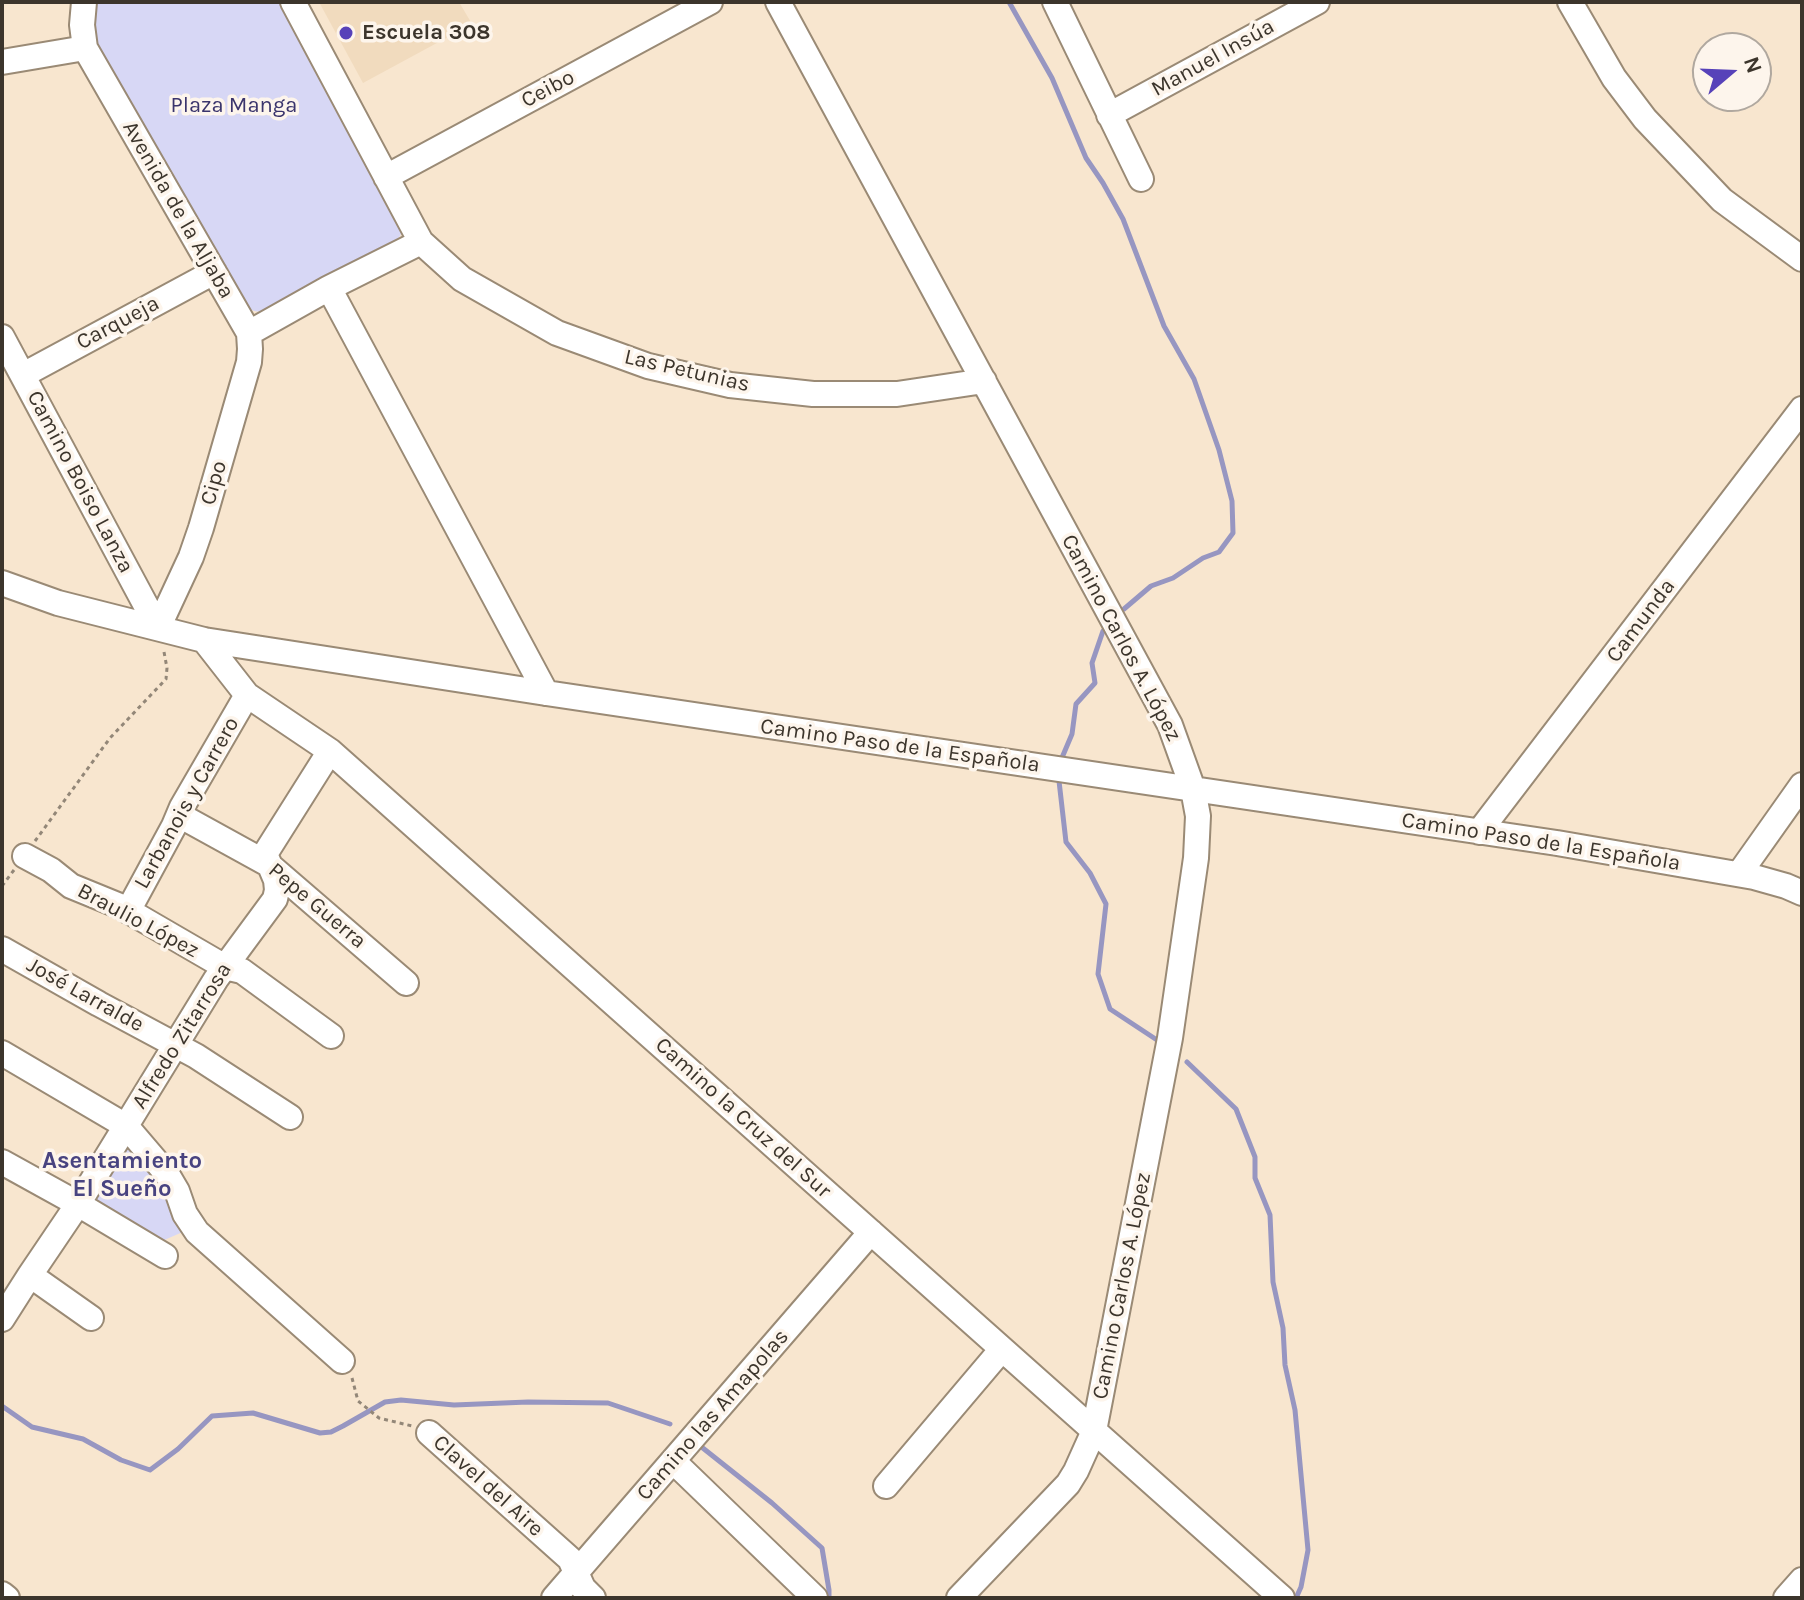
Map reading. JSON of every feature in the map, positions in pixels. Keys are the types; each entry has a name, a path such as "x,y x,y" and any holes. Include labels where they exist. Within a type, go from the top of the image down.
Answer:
{"street":[{"name":"Avenida de la Aljaba","path":"84,2 82,25 85,48 249,333"},
{"path":"249,333 421,242 293,2"},
{"name":"Ceibo","path":"386,177 710,2"},
{"name":"Camino Carlos A. López","path":"778,2 1170,725 1193,789 1198,816 1196,858 1170,1038 1094,1431 1068,1484 959,1598"},
{"path":"1055,2 1141,179"},
{"name":"Manuel Insúa","path":"1109,115 1317,2"},
{"path":"1570,2 1614,78 1645,119 1722,200 1802,259"},
{"path":"2,62 85,48"},
{"name":"Las Petunias","path":"421,242 462,279 557,333 648,366 730,385 813,394 897,394 984,381"},
{"name":"Carqueja","path":"23,375 214,272"},
{"path":"329,288 546,693"},
{"name":"Cipo","path":"158,628 201,528 249,362 249,333"},
{"name":"Camino Boiso Lanza","path":"2,337 158,628"},
{"name":"Camunda","path":"1479,832 1802,409"},
{"name":"Camino Paso de la Española","path":"2,583 114,619 204,640 1557,843 1739,874 1802,893"},
{"name":"Camino la Cruz del Sur","path":"204,640 247,695 330,751 1282,1598"},
{"name":"Larbanois y Carrero","path":"128,911 247,695"},
{"name":"Alfredo Zitarrosa","path":"2,1319 78,1204 174,1045 225,967 275,899 276,880 265,854 330,751"},
{"path":"1739,874 1802,785"},
{"name":"Pepe Guerra","path":"179,815 268,864 406,983"},
{"name":"Braulio López","path":"25,856 51,870 71,886 128,911 225,967 242,971 331,1036"},
{"name":"José Larralde","path":"2,949 196,1056 290,1117"},
{"path":"2,1053 126,1126 167,1174 197,1232 342,1361"},
{"path":"2,1162 165,1256"},
{"name":"Camino las Amapolas","path":"554,1598 871,1232"},
{"path":"30,1275 91,1318"},
{"path":"886,1486 1002,1349"},
{"name":"Clavel del Aire","path":"429,1433 570,1559 583,1588 593,1598"},
{"path":"673,1461 815,1598"},
{"path":"1786,1598 1802,1580"},
{"path":"2,1594 7,1598"}],"path":[{"path":"2,886 110,738 166,679 167,668 158,628"},
{"name":"Clavel del Aire","path":"342,1361 352,1379 358,1401 379,1418 429,1433"}],"shaded area":[{"path":"319,2 459,2 472,24 363,83"}],"green space":[{"name":"Plaza Manga","path":"93,2 284,2 403,229 400,236 394,243 261,312 246,307 91,43"},
{"path":"126,1148 149,1167 185,1231 162,1241 94,1200"}],"waterway":[{"path":"1009,2 1052,78 1086,158 1123,219 1164,326 1194,379 1219,450 1232,501 1233,533 1219,552 1203,558 1173,578 1151,586 1124,609"},
{"path":"1061,760 1072,734 1076,704 1095,683 1092,663 1103,631"},
{"path":"1059,781 1066,842 1090,873 1106,904 1098,974 1110,1009 1157,1040"},
{"path":"1187,1062 1236,1109 1255,1157 1255,1178 1270,1215 1273,1282 1295,1410 1308,1550 1296,1598"},
{"path":"2,1406 32,1427 83,1439 121,1460 150,1470 178,1449 212,1416 253,1413 320,1433 331,1432 385,1402 401,1400 454,1405 608,1403 670,1424"},
{"path":"699,1445 822,1548 829,1598"}],"place":[{"name":"Escuela 308","path":"346,33"}],"district":[{"name":"Asentamiento El Sueño","path":"122,1175"}]}
